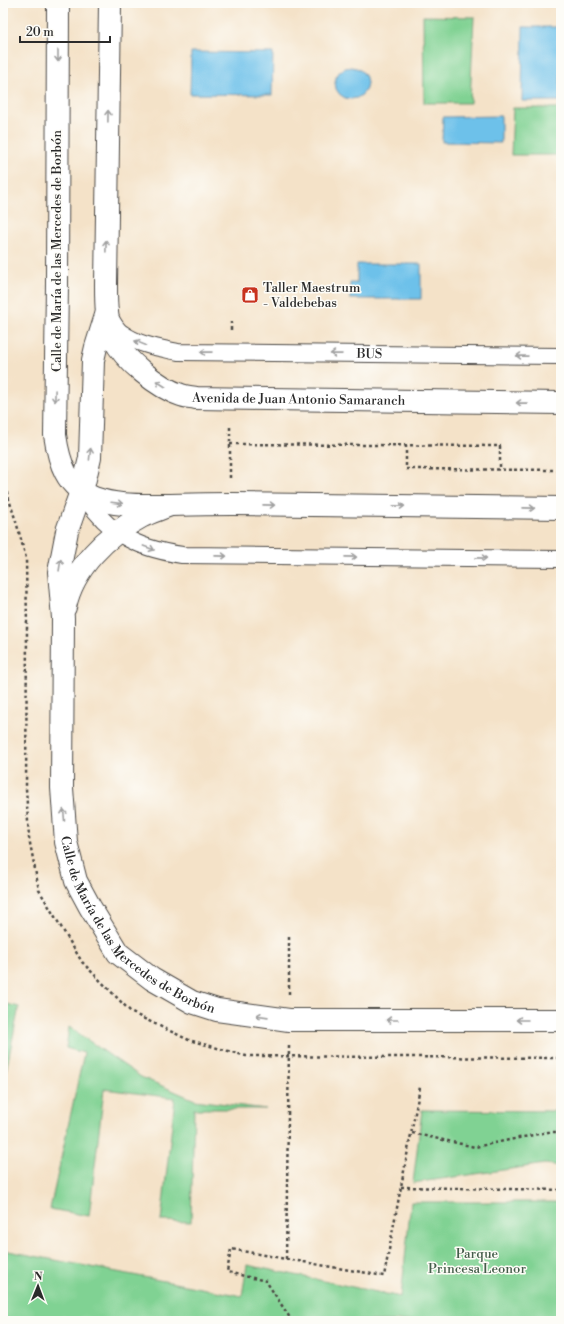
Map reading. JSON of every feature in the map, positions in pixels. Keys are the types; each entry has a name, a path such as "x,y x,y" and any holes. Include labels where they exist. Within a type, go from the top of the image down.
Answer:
{"street":[{"name":"Calle de María de las Mercedes de Borbón","path":"58,3 55,435 58,455 63,469 67,476 81,491"},
{"name":"Avenida de Juan Antonio Samaranch","path":"110,3 106,285 107,312 114,339 122,351 137,367 168,389 182,396 196,398 561,403"},
{"name":"Calle de María de las Mercedes de Borbón","path":"107,312 93,360 90,458 84,483 67,531 59,572 63,618 62,788 66,842 76,881 118,953 152,979 192,1002 217,1010 289,1020 561,1020"},
{"path":"81,491 93,498 106,502 130,505 230,504 561,508"},
{"path":"63,618 67,596 73,582 80,571 100,548 141,517 170,505"}],"lane":[{"name":"BUS","path":"107,312 122,333 134,340 149,346 178,352 561,356"},
{"path":"81,491 91,508 118,533 161,552 182,555 561,559"}],"path":[{"path":"231,322 231,352"},
{"path":"230,399 230,504"},
{"path":"230,444 500,446 500,470"},
{"path":"406,445 406,469 561,470"},
{"path":"3,480 26,558 26,788 29,838 39,890 82,962 132,1014 189,1040 246,1056 561,1058"},
{"path":"289,996 290,936"},
{"path":"286,1260 289,1042"},
{"path":"292,1321 266,1281 228,1272 231,1249 286,1260 384,1276 420,1087"},
{"path":"412,1132 475,1147 548,1132 561,1132"},
{"path":"401,1187 561,1190"}],"green space":[{"path":"423,16 474,17 470,103 424,103"},
{"path":"513,108 561,108 561,155 511,155"},
{"path":"3,1003 19,1007 3,1086"},
{"path":"69,1027 141,1077 195,1100 266,1109 194,1109 191,1222 161,1221 175,1098 104,1089 89,1216 50,1209 84,1053 66,1048"},
{"path":"422,1110 561,1111 561,1166 545,1164 413,1183"},
{"name":"Parque Princesa Leonor","path":"411,1202 561,1202 561,1321 3,1321 3,1250 242,1296 247,1265 401,1297"}],"water":[{"path":"523,27 561,27 560,101 522,101"},
{"path":"191,52 273,53 272,95 190,94"},
{"path":"351,67 357,68 364,74 367,83 366,89 360,96 351,99 345,98 338,92 335,83 336,77 342,70"},
{"path":"501,116 501,143 442,142 443,117"},
{"path":"357,264 421,264 421,299 350,299 350,283 357,283"}],"place":[{"name":"Taller Maestrum - Valdebebas","path":"250,295"}]}
